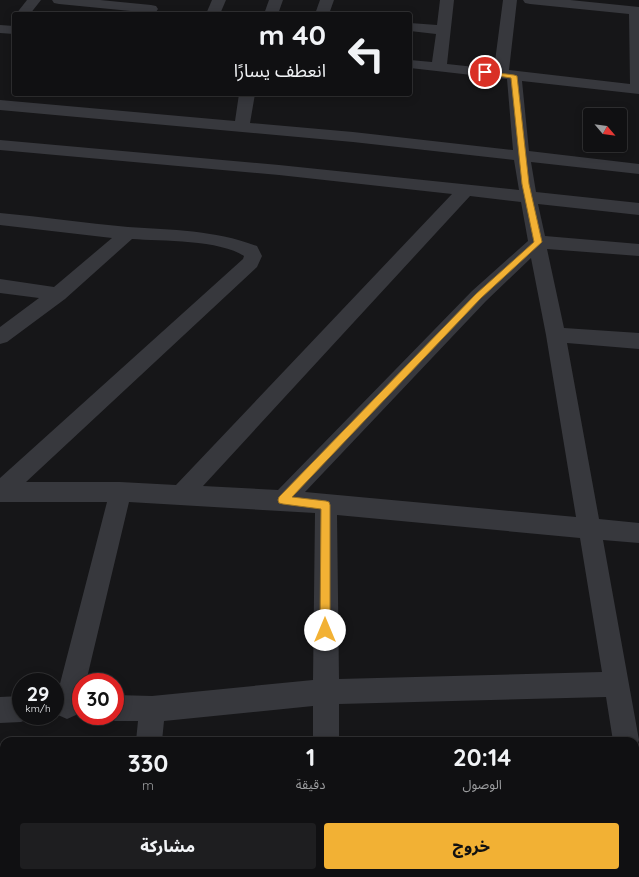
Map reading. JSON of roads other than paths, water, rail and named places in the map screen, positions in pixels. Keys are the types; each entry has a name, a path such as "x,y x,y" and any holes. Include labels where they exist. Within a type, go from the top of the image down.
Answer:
{"street":[{"path":"25,12 34,0"},
{"path":"59,0 152,8"},
{"path":"214,12 219,0"},
{"path":"272,12 276,0"},
{"path":"323,12 327,0"},
{"path":"439,67 447,0"},
{"path":"510,0 507,75 528,197 556,335 614,684 625,737"},
{"path":"412,64 638,89 638,11 530,0"},
{"path":"412,27 443,30"},
{"path":"242,126 247,96"},
{"path":"0,105 242,126 639,169"},
{"path":"0,145 279,170 639,209"},
{"path":"181,495 466,190"},
{"path":"0,219 128,233 213,240 244,248 251,251 253,256 251,262 0,492"},
{"path":"0,337 58,294 128,233"},
{"path":"283,500 478,296 538,242 639,250"},
{"path":"0,286 58,294"},
{"path":"556,335 639,341"},
{"path":"0,492 120,492 283,500 639,533"},
{"path":"68,707 120,492"},
{"path":"326,505 326,737"},
{"path":"124,708 152,709 325,692 614,684"},
{"path":"0,710 12,709"},
{"path":"149,737 152,709"}]}
